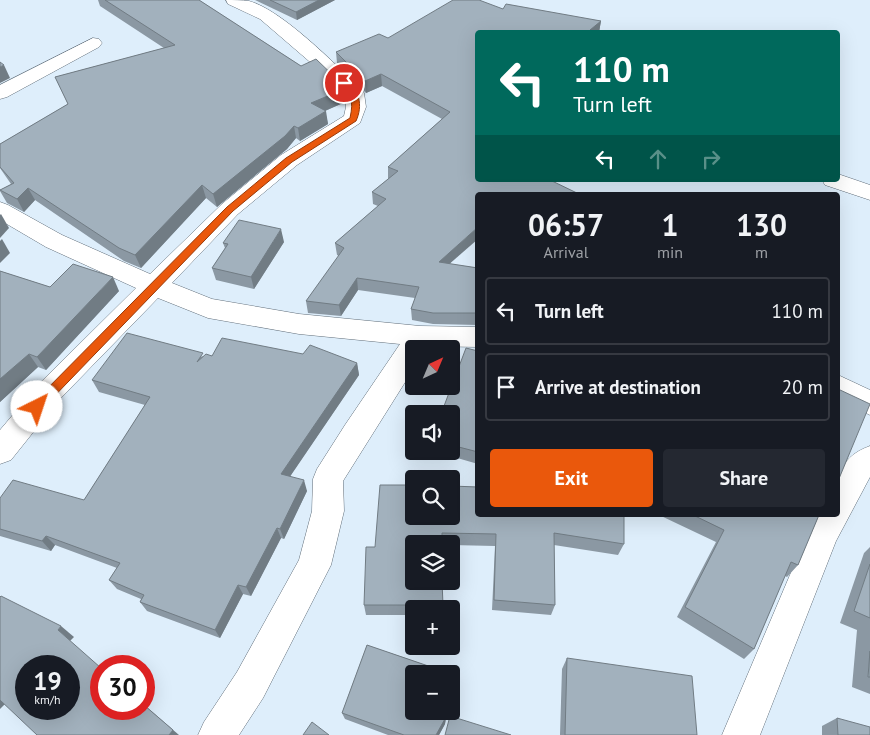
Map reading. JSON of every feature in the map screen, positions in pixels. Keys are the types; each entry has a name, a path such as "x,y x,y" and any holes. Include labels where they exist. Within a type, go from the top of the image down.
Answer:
{"street":[{"path":"0,451 49,392 237,203 289,160 354,119 356,107 354,93 324,64 266,16 234,0"},
{"path":"0,93 93,43"},
{"path":"839,182 870,193"},
{"path":"0,210 54,241 208,308 300,324 420,336 475,337"},
{"path":"217,735 250,685 314,564 328,512 328,479 355,434 420,336"},
{"path":"840,387 870,403"},
{"path":"840,504 860,466 870,459"},
{"path":"741,735 747,715 833,517"}],"building":[{"path":"105,0 199,0 301,66 316,59 341,83 342,90 311,103 326,111 298,128 294,126 285,136 213,194 202,185 135,255 119,248 28,188 17,199 0,190 14,183 0,167 0,144 68,104 55,77 175,45"},
{"path":"270,0 319,0 296,12"},
{"path":"453,0 479,0 503,9 506,4 601,21 590,30 475,30 475,182 554,182 575,192 475,192 475,230 439,262 475,268 475,313 433,313 411,309 419,287 357,278 339,305 306,301 344,248 335,243 386,199 372,192 398,171 388,167 450,112 381,74 365,81 336,52 379,34 388,38"},
{"path":"239,220 281,229 251,277 212,268 228,244 223,243"},
{"path":"73,264 113,277 37,357 29,354 0,379 0,271 50,287"},
{"path":"127,333 203,353 197,362 206,354 212,356 222,338 303,354 310,345 357,363 281,474 304,480 280,529 277,528 246,587 238,585 215,630 140,602 144,595 109,580 120,563 46,536 42,541 0,529 0,498 13,480 84,500 150,397 92,380"},
{"path":"466,348 475,350 475,451 460,447 460,405 444,405 448,395 460,395 460,364"},
{"path":"840,390 870,404 840,476"},
{"path":"380,485 405,485 405,525 460,525 460,486 475,487 475,517 624,517 624,544 554,533 555,605 494,600 496,534 442,533 442,535 405,535 405,590 442,590 443,600 405,600 405,605 364,605 366,547 375,547"},
{"path":"697,517 818,517 798,565 791,562 754,649 685,607 724,530"},
{"path":"870,564 870,618 854,611"},
{"path":"1,596 61,626 58,630 90,658 90,720 155,720 155,714 173,730 169,735 37,735 21,720 80,720 80,655 15,655 15,714 0,700"},
{"path":"367,645 425,665 405,665 405,720 444,720 436,735 404,735 342,713"},
{"path":"870,651 870,677 868,677"},
{"path":"567,658 692,676 697,735 565,735"},
{"path":"837,718 870,727 870,735 838,735"},
{"path":"460,719 511,735 445,735 449,720"},
{"path":"312,722 329,735 303,735"}],"route":[{"path":"37,407 49,392 230,209 289,160 354,119 356,107 354,93 344,83"}]}
